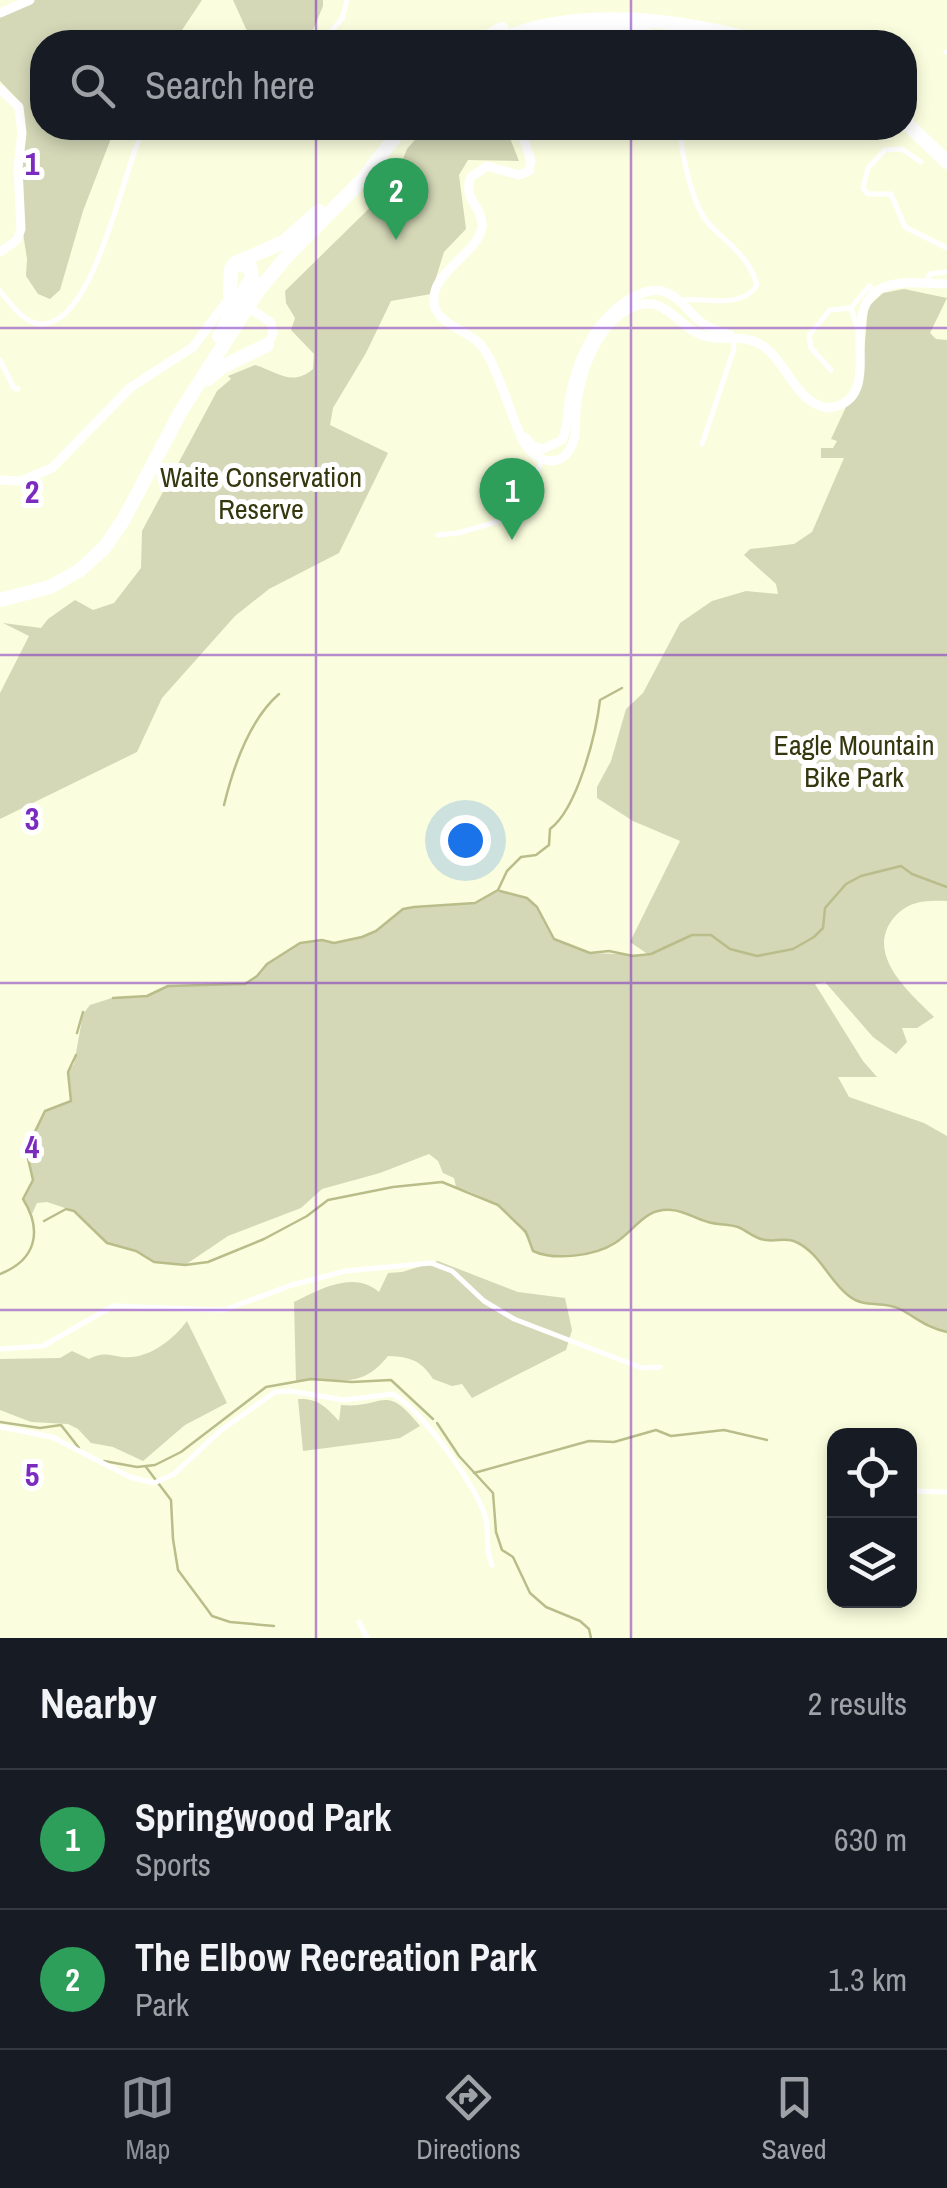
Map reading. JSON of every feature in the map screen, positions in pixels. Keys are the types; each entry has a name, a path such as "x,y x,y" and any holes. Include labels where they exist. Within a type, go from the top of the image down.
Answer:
{"highway":[{"path":"500,30 533,18 604,12 659,16 668,29"},
{"path":"528,30 574,21 675,30"},
{"path":"564,30 673,30"},
{"path":"574,30 605,30"},
{"path":"917,123 947,149"},
{"path":"917,133 947,162"},
{"path":"216,342 273,263 346,188 384,140"},
{"path":"0,600 50,587 93,560 116,534 164,442 258,291 350,193 392,140"},
{"path":"232,296 231,269 236,262 284,242 346,188"},
{"path":"267,345 254,349 246,345 240,336 241,328 254,303 294,250"},
{"path":"0,592 26,588 58,575 98,543 118,515 166,423 252,277 247,264 235,268 232,296"},
{"path":"164,442 208,378 267,345"}],"main road":[{"path":"0,13 30,0"},
{"path":"0,88 19,107 22,133 18,168 21,229 18,240 0,252"},
{"path":"525,140 531,161 529,171 520,175 492,166 470,177 467,191 482,227 441,280 434,300 440,317 486,351 522,441 530,453 542,460 554,460 570,450 578,396 593,350 604,330 631,308 662,306 702,336 762,340 806,392 828,404 845,398 854,386 861,306 875,290 947,279"},
{"path":"526,140 536,171 524,180 492,170 475,177 472,195 485,217 485,230 442,284 438,301 447,319 477,336 489,349 523,433 540,448 542,460"},
{"path":"540,448 554,446 564,437 571,392 584,352 597,328 612,312 642,293 658,290 704,326 758,342 773,354 806,399 821,407 838,407 852,398 858,387 861,319 875,290"},
{"path":"0,480 22,481 52,468 131,387 193,347 232,296 272,326 273,334 267,345"}],"street":[{"path":"332,30 342,19 347,0"},
{"path":"0,290 20,313 37,323 48,323 69,308 94,274 140,140"},
{"path":"678,303 684,299 737,299 752,292 756,284 739,250 705,220 685,164 682,140"},
{"path":"921,162 902,149 885,150 868,168 863,188 868,194 893,196 904,227 947,248"},
{"path":"857,327 851,308 866,288 871,286 875,290"},
{"path":"830,370 811,348 809,335 830,310 851,308"},
{"path":"702,444 734,349 731,335"},
{"path":"0,360 18,389"},
{"path":"438,535 520,515 542,460"},
{"path":"0,1349 43,1346 113,1306 224,1310 345,1271 431,1264 452,1271 484,1301 514,1319 642,1368 660,1367"},
{"path":"0,1427 52,1438 130,1476 154,1483 174,1474 220,1432 275,1392 344,1400 394,1394 427,1425 478,1500 486,1518 492,1565"},
{"path":"917,1491 947,1492"},
{"path":"360,1622 367,1638"}],"green space":[{"path":"30,0 202,0 182,30 30,30 30,140 110,140 83,211 60,290 50,299 38,294 26,276 19,101 0,81 0,13"},
{"path":"233,0 323,0 313,30 247,30"},
{"name":"Waite Conservation Reserve","path":"415,140 511,140 519,161 468,160 459,175 466,229 444,252 431,294 391,301 333,408 330,425 388,453 339,553 269,589 235,616 162,698 137,752 0,819 0,693 29,636 3,623 41,628 75,600 93,610 114,603 141,568 142,531 217,391 231,379 228,376 255,365 291,377 313,369 314,354 291,330 295,318 286,303 285,291 392,186"},
{"name":"Eagle Mountain Bike Park","path":"904,289 947,298 930,333 936,339 947,340 947,901 923,902 904,909 892,920 884,947 894,973 934,1017 917,1028 902,1028 907,1042 896,1054 873,1037 825,982 815,984 877,1077 838,1077 849,1097 924,1123 947,1136 947,1332 927,1326 893,1306 855,1300 812,1253 796,1242 762,1239 738,1227 677,1211 654,1212 615,1243 597,1251 563,1256 533,1251 512,1218 492,1203 456,1187 454,1178 443,1173 438,1161 429,1154 322,1189 301,1208 228,1236 185,1265 154,1262 136,1251 107,1243 74,1211 47,1202 37,1203 32,1214 23,1199 33,1180 26,1150 45,1111 71,1101 68,1072 74,1064 83,1014 90,1005 115,997 147,996 168,986 245,984 300,943 334,943 362,937 403,909 475,903 498,890 527,898 537,907 554,939 589,953 649,955 630,942 680,841 633,821 597,798 597,787 611,761 626,709 643,693 680,623 712,601 746,591 778,594 776,584 744,555 750,549 794,544 812,532 844,458 821,458 821,448 833,448 837,441 831,439 846,407 861,388 868,307 883,293"},
{"path":"438,1261 518,1292 565,1298 572,1330 566,1350 472,1398 462,1384 452,1386 433,1379 419,1364 396,1356 388,1356 367,1375 356,1379 296,1382 294,1302 348,1282 359,1282 379,1292 388,1273"},
{"path":"187,1321 227,1403 185,1425 143,1461 113,1447 91,1443 68,1424 31,1422 0,1410 0,1359 60,1358 72,1351 89,1359 102,1355 132,1357 167,1342"},
{"path":"298,1399 317,1402 339,1421 341,1405 391,1401 420,1426 400,1438 303,1451"}],"waterway":[{"path":"113,998 147,996 168,986 245,984 300,943 334,943 362,937 403,909 475,903 498,890 507,871 521,857 536,855 549,845 550,829 569,805 584,770 600,700 622,688"},
{"path":"224,805 237,760 251,731 279,694"},
{"path":"500,891 527,898 537,907 554,939 590,953 651,954 692,935 711,935 730,949 757,956 793,949 814,937 823,928 825,908 846,884 861,876 901,866 947,887"},
{"path":"77,1033 83,1012"},
{"path":"0,1274 22,1261 32,1243 33,1222 23,1199 33,1180 26,1150 45,1111 71,1101 68,1072 76,1055"},
{"path":"44,1221 66,1209 74,1211 107,1243 136,1251 154,1262 185,1265 208,1262 264,1239 328,1200 393,1187 442,1182 498,1205 526,1232 533,1251 552,1256 597,1251 622,1238 654,1212 672,1210 738,1227 762,1239 796,1242 812,1253 855,1300 893,1306 947,1332"},
{"path":"104,1461 137,1467 155,1465 181,1452 266,1387 311,1379 391,1380 433,1419"},
{"path":"0,1422 40,1428 61,1425 79,1448"},
{"path":"437,1423 459,1456 493,1493 496,1532 502,1550 513,1557 530,1593 546,1607 580,1621 589,1629 591,1638"},
{"path":"474,1473 589,1441 614,1442 656,1430 671,1436 724,1430 767,1440"},
{"path":"146,1467 171,1500 178,1570 212,1616 230,1622 274,1626"}],"place":[{"name":"The Elbow Recreation Park","path":"396,240"},
{"name":"Springwood Park","path":"512,540"}]}
